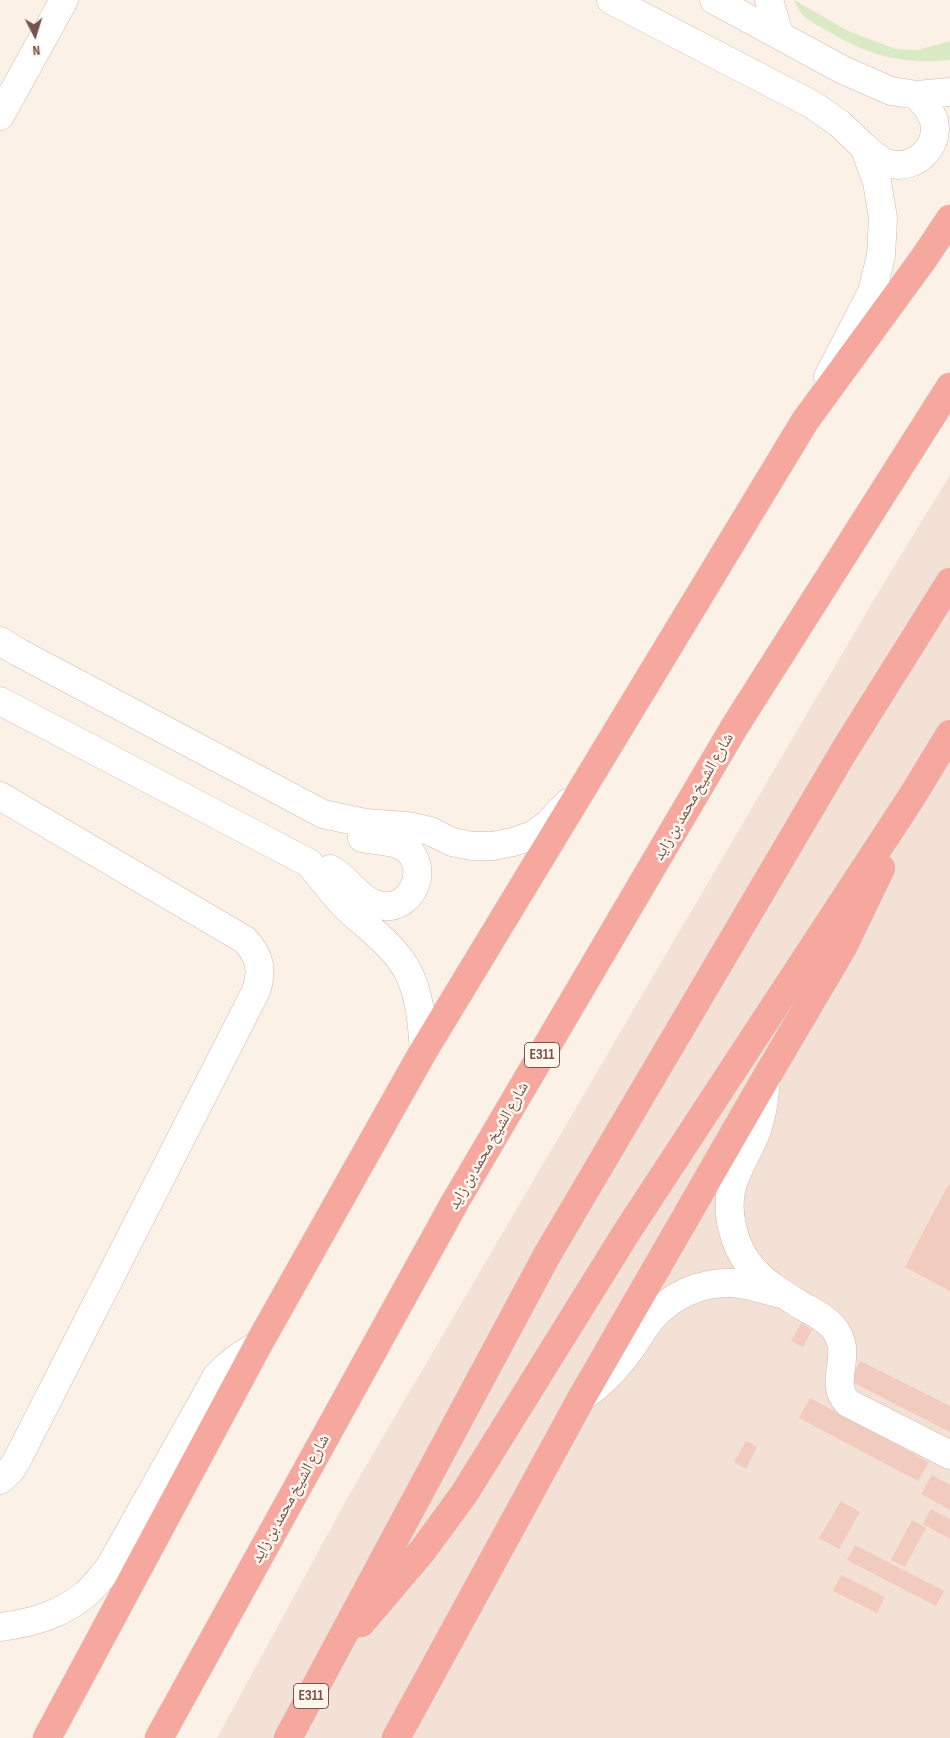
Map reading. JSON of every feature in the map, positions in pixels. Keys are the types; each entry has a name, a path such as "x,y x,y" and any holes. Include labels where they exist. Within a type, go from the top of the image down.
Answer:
{"highway":[{"path":"47,1738 258,1346 424,1050 805,421 924,258 950,219"},
{"name":"شارع الشيخ محمد بن زايد","path":"158,1738 455,1202 735,726 950,387"},
{"name":"E311","path":"288,1738 547,1255 844,751 950,582"},
{"path":"333,1654 392,1588 423,1550 464,1494 628,1230 911,798 950,734"},
{"path":"396,1738 581,1400 843,947 890,848 911,798"}],"street":[{"path":"0,116 64,0"},
{"path":"611,0 813,105 840,124 878,158 889,164 901,165 914,162 924,155 931,145 934,121 928,109 917,95"},
{"path":"714,0 842,70 890,91 917,95 950,92"},
{"path":"769,0 778,34"},
{"path":"805,421 872,292 881,256 883,218 877,182 864,147"},
{"path":"0,641 323,814 345,831 355,836 399,845 408,851 415,860 418,870 418,881 414,891 397,904 386,906 375,904 366,899 333,870 309,863 0,702"},
{"path":"323,814 365,823 407,826 430,832 452,842 472,846 493,846 533,835 548,824 582,788"},
{"path":"0,796 245,940 253,948 261,970 256,991 17,1460 0,1480"},
{"path":"309,863 345,906 389,946 406,968 417,994 422,1021 424,1050"},
{"path":"767,1076 764,1103 757,1131 732,1186 730,1208 733,1229 740,1250 751,1268 783,1295 824,1318 832,1326 842,1346 843,1357 839,1389 842,1397 848,1404 950,1455"},
{"path":"581,1400 604,1381 665,1305 680,1295 696,1288 732,1283 783,1295"},
{"path":"0,1627 26,1624 58,1612 86,1593 109,1568 217,1376 229,1363 243,1353 258,1346"}],"shaded area":[{"path":"950,475 950,1738 217,1738 349,1495 876,596"}],"green space":[{"path":"794,0 850,32 896,49 918,50 950,41 950,60 916,61 870,52 841,39 811,21 803,15"}],"building":[{"path":"948,1185 950,1186 950,1291 905,1267"},
{"path":"801,1323 812,1330 803,1347 791,1341"},
{"path":"860,1361 950,1406 950,1432 850,1381"},
{"path":"810,1398 929,1462 918,1481 799,1418"},
{"path":"746,1441 757,1447 746,1469 734,1462"},
{"path":"932,1475 950,1485 950,1510 921,1494"},
{"path":"841,1501 860,1512 839,1549 819,1538"},
{"path":"931,1509 950,1519 950,1539 923,1524"},
{"path":"912,1520 926,1528 905,1567 891,1560"},
{"path":"855,1545 944,1591 936,1606 847,1560"},
{"path":"841,1575 885,1597 877,1613 833,1591"}]}
